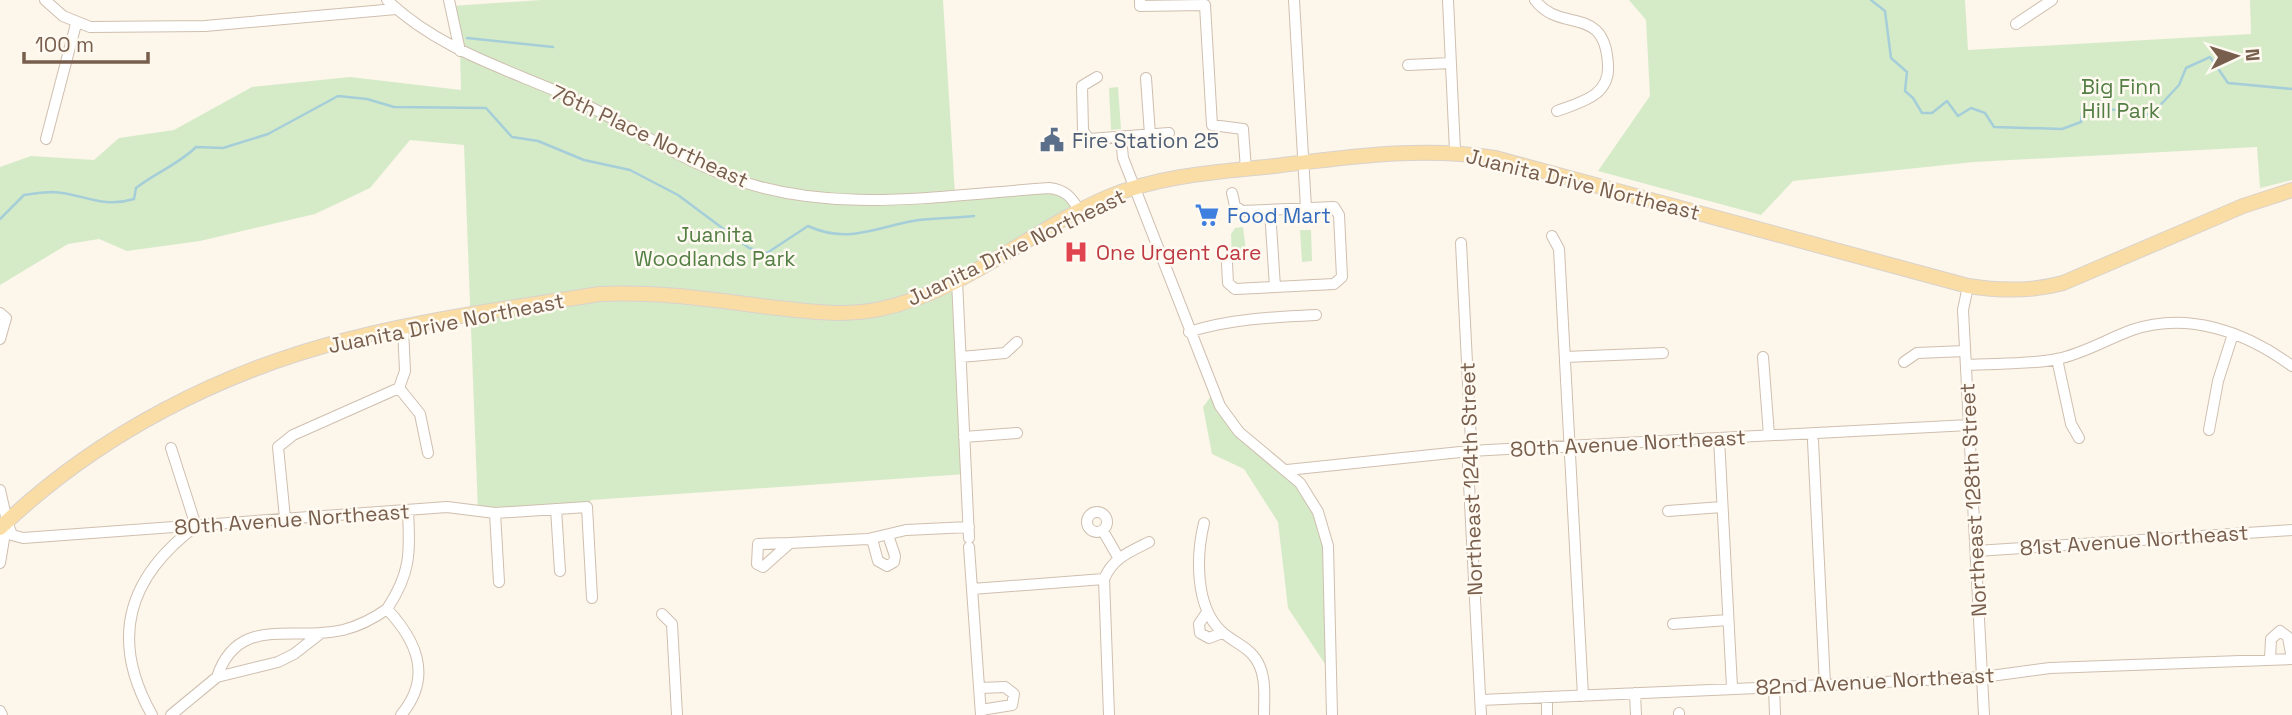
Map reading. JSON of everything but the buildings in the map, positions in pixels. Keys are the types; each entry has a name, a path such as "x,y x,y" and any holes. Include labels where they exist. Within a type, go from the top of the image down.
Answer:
{"main road":[{"name":"Juanita Drive Northeast","path":"3,525 82,461 134,427 204,390 289,357 403,328 600,294 627,293 829,314 897,305 957,280 1080,211 1135,188 1177,177 1364,155 1455,151 1554,173 1968,286 1998,291 2027,290 2063,283 2242,206 2292,190"}],"street":[{"path":"45,0 76,24 101,28 194,27 396,9"},
{"name":"76th Place Northeast","path":"387,0 396,9 460,51 565,95 691,160 761,187 814,198 867,200 1061,189 1080,211"},
{"path":"449,0 460,51"},
{"path":"1140,0 1140,6 1205,5 1212,125 1243,129 1246,169"},
{"path":"1294,0 1306,208"},
{"path":"1448,0 1455,151"},
{"path":"1535,0 1550,14 1589,24 1604,39 1607,50 1608,70 1601,90 1591,98 1557,111"},
{"path":"2016,24 2052,0"},
{"path":"46,139 76,24"},
{"path":"1408,65 1451,63"},
{"path":"1097,77 1082,86 1083,131 1089,139 1169,133"},
{"path":"1146,78 1150,135"},
{"path":"1121,138 1123,158 1212,393 1239,432 1300,483 1318,512 1328,546 1332,715"},
{"path":"1227,263 1230,288 1339,282 1342,277 1339,215 1335,209 1242,211 1236,206 1232,193"},
{"path":"1270,210 1275,287"},
{"path":"1552,236 1559,248 1583,696"},
{"name":"Northeast 124th Street","path":"1461,243 1470,451 1468,464 1481,715"},
{"path":"957,280 969,537 972,589 976,607 981,712 1005,709 1012,705 1014,694 1005,687 980,688"},
{"name":"Northeast 128th Street","path":"1968,286 1963,310 1984,715"},
{"path":"1189,332 1210,325 1240,323 1255,318 1316,315"},
{"path":"0,338 3,316"},
{"path":"1966,365 2057,359 2130,331 2165,322 2200,324 2233,334 2269,349 2292,366"},
{"path":"285,518 276,452 281,442 399,388 405,371 403,328"},
{"path":"2209,430 2218,381 2233,334"},
{"path":"961,357 1005,353 1017,342"},
{"path":"1904,362 1917,353 1965,351"},
{"path":"1565,358 1662,352"},
{"path":"1763,357 1769,435"},
{"path":"2057,359 2071,424 2079,438"},
{"path":"399,388 420,414 428,453"},
{"name":"80th Avenue Northeast","path":"1287,470 1470,451 1969,425"},
{"path":"964,436 1017,433"},
{"path":"1719,438 1732,687"},
{"path":"1813,441 1825,685"},
{"path":"152,715 133,674 128,635 131,617 142,582 150,569 161,555 196,526 171,448"},
{"path":"0,490 3,525 0,563"},
{"name":"80th Avenue Northeast","path":"3,525 12,535 23,538 447,508 495,513 587,507 592,598"},
{"path":"1668,510 1723,507"},
{"path":"556,509 560,571"},
{"path":"217,677 228,652 244,640 261,635 321,633 358,626 387,609 406,574 410,555 408,511"},
{"path":"495,513 499,582"},
{"path":"1204,523 1199,542 1202,596 1207,612 1223,633 1242,643 1259,664 1264,679 1264,715"},
{"path":"790,543 872,539 906,530 969,537"},
{"name":"81st Avenue Northeast","path":"1976,551 2292,530"},
{"path":"1102,531 1118,558"},
{"path":"872,539 878,561 887,566 895,559 888,535"},
{"path":"1109,715 1104,579 1118,558 1149,542"},
{"path":"972,589 1104,579"},
{"path":"387,609 405,629 417,657 417,686 411,704 401,715"},
{"path":"1207,612 1199,624 1200,633 1209,638 1223,633"},
{"path":"662,614 672,624 677,715"},
{"path":"1673,624 1728,620"},
{"name":"82nd Avenue Northeast","path":"1480,699 1825,685 1983,677 2050,668 2292,659 2288,637 2280,631 2271,639 2270,659"},
{"path":"170,715 217,677 278,662 302,649 321,633"},
{"path":"1774,687 1775,715"},
{"path":"1635,693 1636,715"},
{"path":"1547,697 1547,715"}],"green space":[{"name":"Juanita Woodlands Park","path":"541,0 943,0 955,194 1061,189 1080,211 957,280 966,474 591,500 587,507 478,512 464,145 410,140 370,188 315,214 200,241 127,251 99,239 68,244 0,285 0,167 31,156 94,160 119,138 174,130 252,87 350,77 461,90 460,51 451,6"},
{"name":"Big Finn Hill Park","path":"1629,0 1965,0 1968,50 2251,34 2250,0 2292,0 2292,180 2260,188 2257,147 1974,162 1793,181 1761,215 1598,171 1650,96 1646,20"},
{"path":"1118,87 1121,129 1111,130 1109,88"},
{"path":"1243,227 1247,259 1232,260 1231,234 1235,228"},
{"path":"1300,230 1311,230 1312,261 1302,262"},
{"path":"1211,396 1222,414 1287,470 1324,528 1331,673 1288,608 1278,522 1244,469 1212,454 1203,407"}],"waterway":[{"path":"1871,0 1885,11 1891,58 1907,72 1905,91 1922,113 1932,113 1947,101 1958,116 1971,108 1985,113 1994,127 2062,129 2081,122 2082,113 2091,110 2109,109 2152,114 2179,85 2186,68 2210,57 2228,83 2292,89"},
{"path":"467,38 553,47"},
{"path":"0,219 24,195 52,192 111,202 134,199 136,188 196,147 223,148 268,134 338,96 367,99 394,107 486,108 512,137 538,141 584,160 630,170 678,195 749,248 767,253 808,226 837,234 850,234 919,220 974,216"}],"place":[{"name":"Fire Station 25","path":"1052,140"},
{"name":"Food Mart","path":"1207,215"},
{"name":"One Urgent Care","path":"1076,252"}]}
